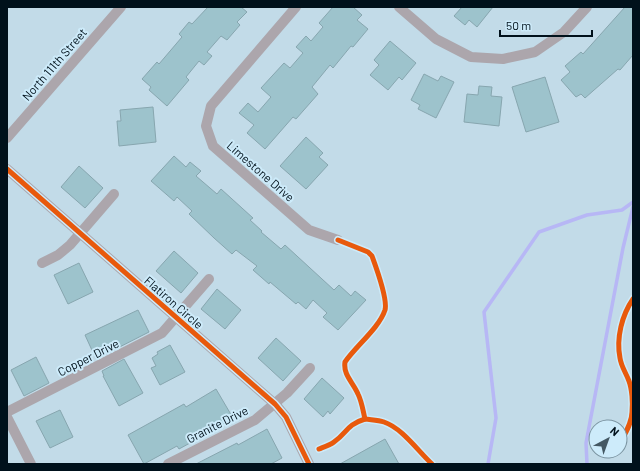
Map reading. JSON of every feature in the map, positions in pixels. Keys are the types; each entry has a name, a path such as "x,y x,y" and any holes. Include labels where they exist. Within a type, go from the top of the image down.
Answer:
{"street":[{"name":"North 111th Street","path":"7,138 121,7"},
{"name":"Limestone Drive","path":"296,7 211,106 206,126 213,146 308,230 338,240"},
{"path":"399,7 436,39 471,57 503,59 534,52 564,32 587,7"},
{"name":"Flatiron Circle","path":"7,170 275,404 286,417 309,464"},
{"path":"42,263 58,255 70,245 114,194"},
{"name":"Copper Drive","path":"7,412 162,333 209,279"},
{"name":"Granite Drive","path":"168,464 255,420 287,393 310,368"},
{"path":"7,417 31,464"}],"building":[{"path":"208,7 241,7 247,12 237,22 240,25 227,40 221,36 207,52 212,56 204,65 199,61 186,77 189,80 167,106 149,90 151,87 142,79 157,62 159,64 182,37 179,34 189,22 192,24"},
{"path":"333,7 353,7 362,15 357,20 368,29 353,47 351,46 333,68 330,65 312,87 318,94 296,119 293,117 265,149 247,133 254,125 239,113 248,103 258,112 271,97 261,88 284,63 290,68 303,53 296,47 306,36 311,41 323,27 319,23"},
{"path":"462,7 493,7 477,27 469,20 465,25 454,16"},
{"path":"625,7 633,7 633,55 620,70 618,69 585,98 581,94 576,97 561,80 570,72 565,66 581,52 583,54"},
{"path":"390,41 416,63 402,80 399,77 388,90 370,75 379,65 374,60"},
{"path":"424,74 438,81 441,76 454,82 436,118 418,109 420,105 411,100"},
{"path":"545,77 559,122 526,132 512,87"},
{"path":"479,86 492,87 491,96 502,97 499,126 464,122 467,94 478,95"},
{"path":"153,107 156,142 119,146 117,121 121,121 120,110"},
{"path":"306,137 323,153 319,157 328,165 306,189 280,166"},
{"path":"174,156 186,167 190,162 201,171 196,176 217,194 221,189 253,218 250,220 262,231 261,232 281,249 285,245 334,290 339,285 351,296 355,291 366,300 338,330 323,317 327,313 313,300 306,309 298,302 296,304 270,282 269,284 253,270 257,266 236,250 232,254 189,214 192,211 177,197 174,201 151,181"},
{"path":"79,166 103,188 85,208 61,187"},
{"path":"174,251 198,273 181,293 156,271"},
{"path":"79,263 93,292 68,304 54,275"},
{"path":"217,289 241,310 225,329 201,309"},
{"path":"138,310 149,332 96,359 85,335"},
{"path":"276,338 301,361 283,381 258,358"},
{"path":"170,345 185,372 160,385 151,368 156,366 152,358 158,354 157,352"},
{"path":"36,357 49,383 24,396 11,370"},
{"path":"124,359 143,393 119,406 103,376 102,371"},
{"path":"322,378 344,398 330,414 328,411 323,417 304,399"},
{"path":"216,389 233,418 179,449 177,446 144,464 128,435 184,404 186,407"},
{"path":"60,410 73,437 50,448 36,421"},
{"path":"267,429 282,458 271,464 196,464 237,443 238,445"},
{"path":"385,439 399,464 340,464"}],"waterway":[{"path":"488,464 496,418 484,312 539,232 587,215 622,210 633,202"},
{"path":"587,464 586,443 623,248 633,207"}],"cycle path":[{"path":"7,169 275,404 286,417 309,464"},
{"path":"338,240 368,252 372,256 385,298 385,310 382,317 373,330 345,362 345,371 359,397 365,419 384,422 397,429 410,440 432,464"},
{"path":"628,428 632,416 632,392 628,378 621,364 619,335 623,319 633,299"},
{"path":"319,449 332,443 351,426 365,419"}]}
